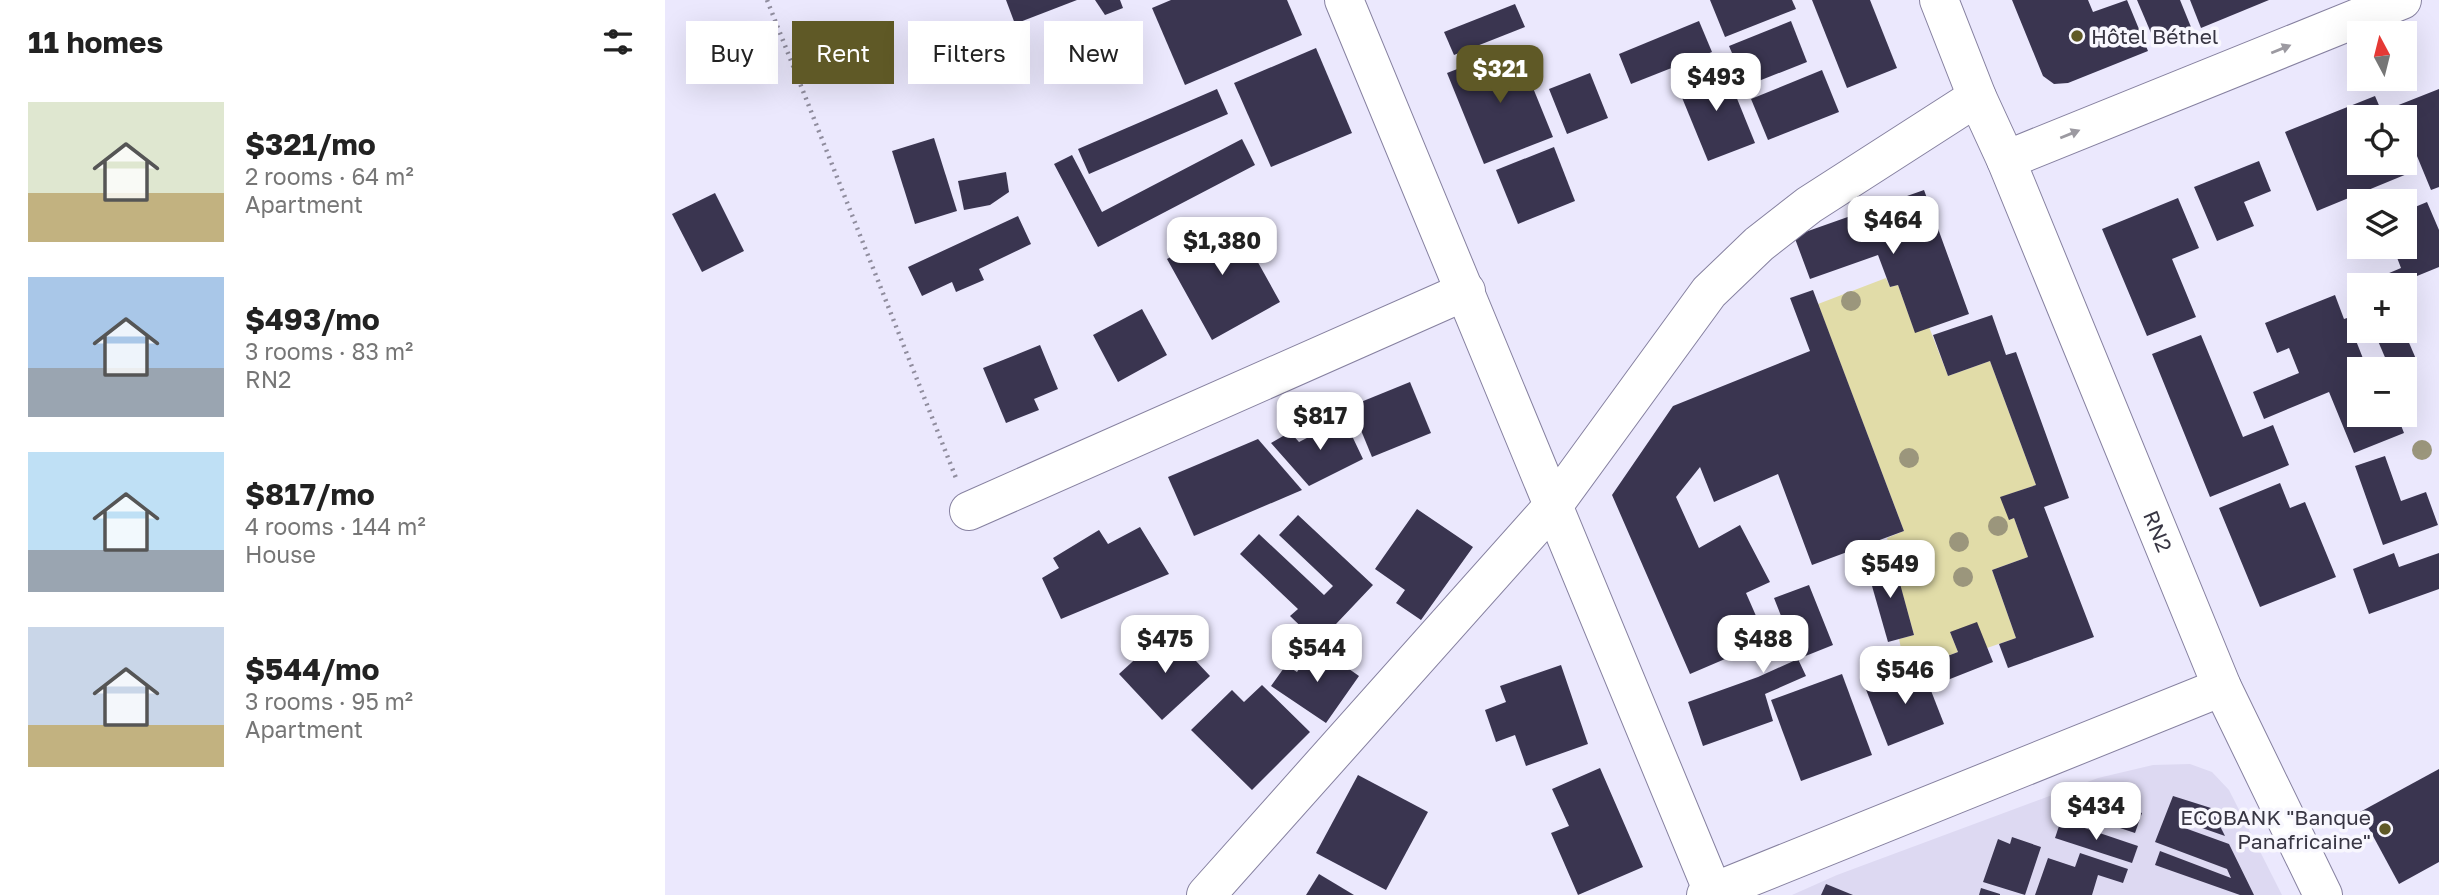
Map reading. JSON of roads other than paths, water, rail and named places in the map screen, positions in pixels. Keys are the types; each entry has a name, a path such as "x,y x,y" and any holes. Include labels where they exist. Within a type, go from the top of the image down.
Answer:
{"street":[{"path":"1344,0 1466,291 1709,894 2222,687"},
{"name":"RN2","path":"1938,0 2222,687 2323,895"},
{"path":"2006,160 2402,0"},
{"path":"1206,895 1553,506 1709,292 1759,244 1809,205 1977,97"},
{"path":"969,511 1466,291"}],"place":[{"name":"Hôtel Béthel","path":"2077,36"},
{"name":"ECOBANK \"Banque Panafricaine\"","path":"2385,829"}]}
